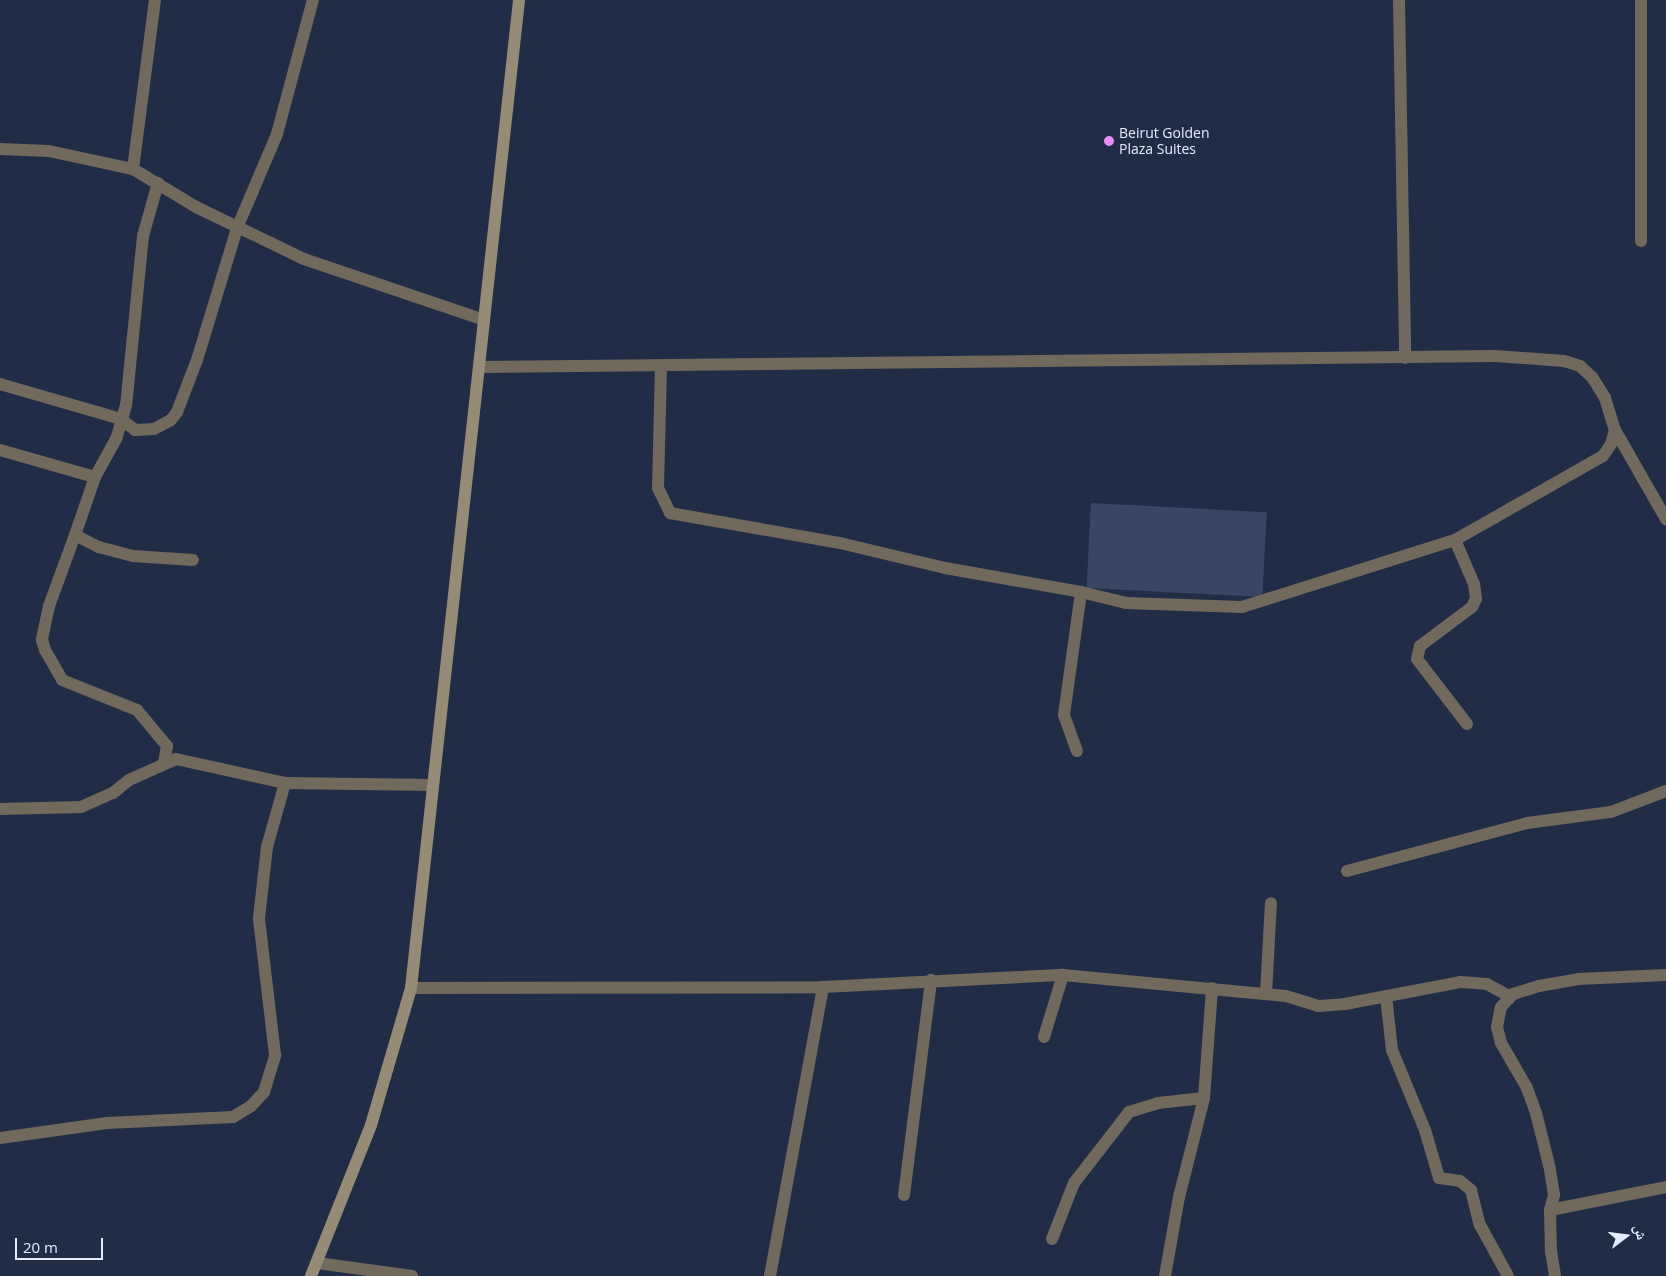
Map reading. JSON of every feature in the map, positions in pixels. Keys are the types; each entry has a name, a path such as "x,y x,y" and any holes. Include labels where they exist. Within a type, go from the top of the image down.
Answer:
{"street":[{"path":"133,169 155,0"},
{"path":"0,384 121,419 135,430 144,431 163,426 177,412 237,228 277,134 313,0"},
{"path":"311,1276 371,1125 411,988 519,0"},
{"path":"1399,0 1404,358"},
{"path":"1641,0 1642,241"},
{"path":"0,149 50,151 133,169 237,228 304,259 484,320"},
{"path":"158,183 143,236 129,386 116,439 95,476 50,606 42,640 45,650 62,680 137,710 167,746 164,762"},
{"path":"479,367 1537,357 1580,366 1592,377 1605,398 1614,430 1666,519"},
{"path":"661,366 658,488 670,513 1080,592 1126,603 1242,607 1455,540 1603,456 1611,444 1614,430"},
{"path":"0,450 95,476"},
{"path":"75,535 99,547 133,556 194,560"},
{"path":"1455,540 1474,584 1476,599 1472,607 1420,646 1417,659 1466,724"},
{"path":"1077,751 1064,715 1080,592"},
{"path":"0,810 81,807 114,793 129,780 164,762 186,759 285,783 433,785"},
{"path":"0,1138 108,1123 233,1117 251,1106 264,1092 274,1055 259,918 267,847 285,783"},
{"path":"1347,872 1527,823 1611,812 1666,791"},
{"path":"1266,994 1271,903"},
{"path":"411,988 823,987 931,980 1063,975 1266,994 1318,1006 1475,981 1498,989 1510,997"},
{"path":"1044,1036 1063,975"},
{"path":"1555,1276 1550,1210 1554,1195 1536,1113 1527,1088 1506,1056 1497,1027 1500,1007 1510,997 1539,986 1578,979 1666,975"},
{"path":"904,1195 931,980"},
{"path":"770,1276 823,987"},
{"path":"1165,1276 1179,1197 1204,1098 1212,988"},
{"path":"1386,996 1392,1050 1425,1130 1438,1178 1460,1181 1471,1190 1480,1225 1508,1276"},
{"path":"1052,1239 1074,1184 1129,1112 1158,1103 1204,1098"},
{"path":"1550,1210 1666,1187"},
{"path":"317,1262 412,1276"}],"shaded area":[{"path":"1091,503 1267,512 1262,597 1087,588"}],"place":[{"name":"Beirut Golden Plaza Suites","path":"1109,141"}]}
